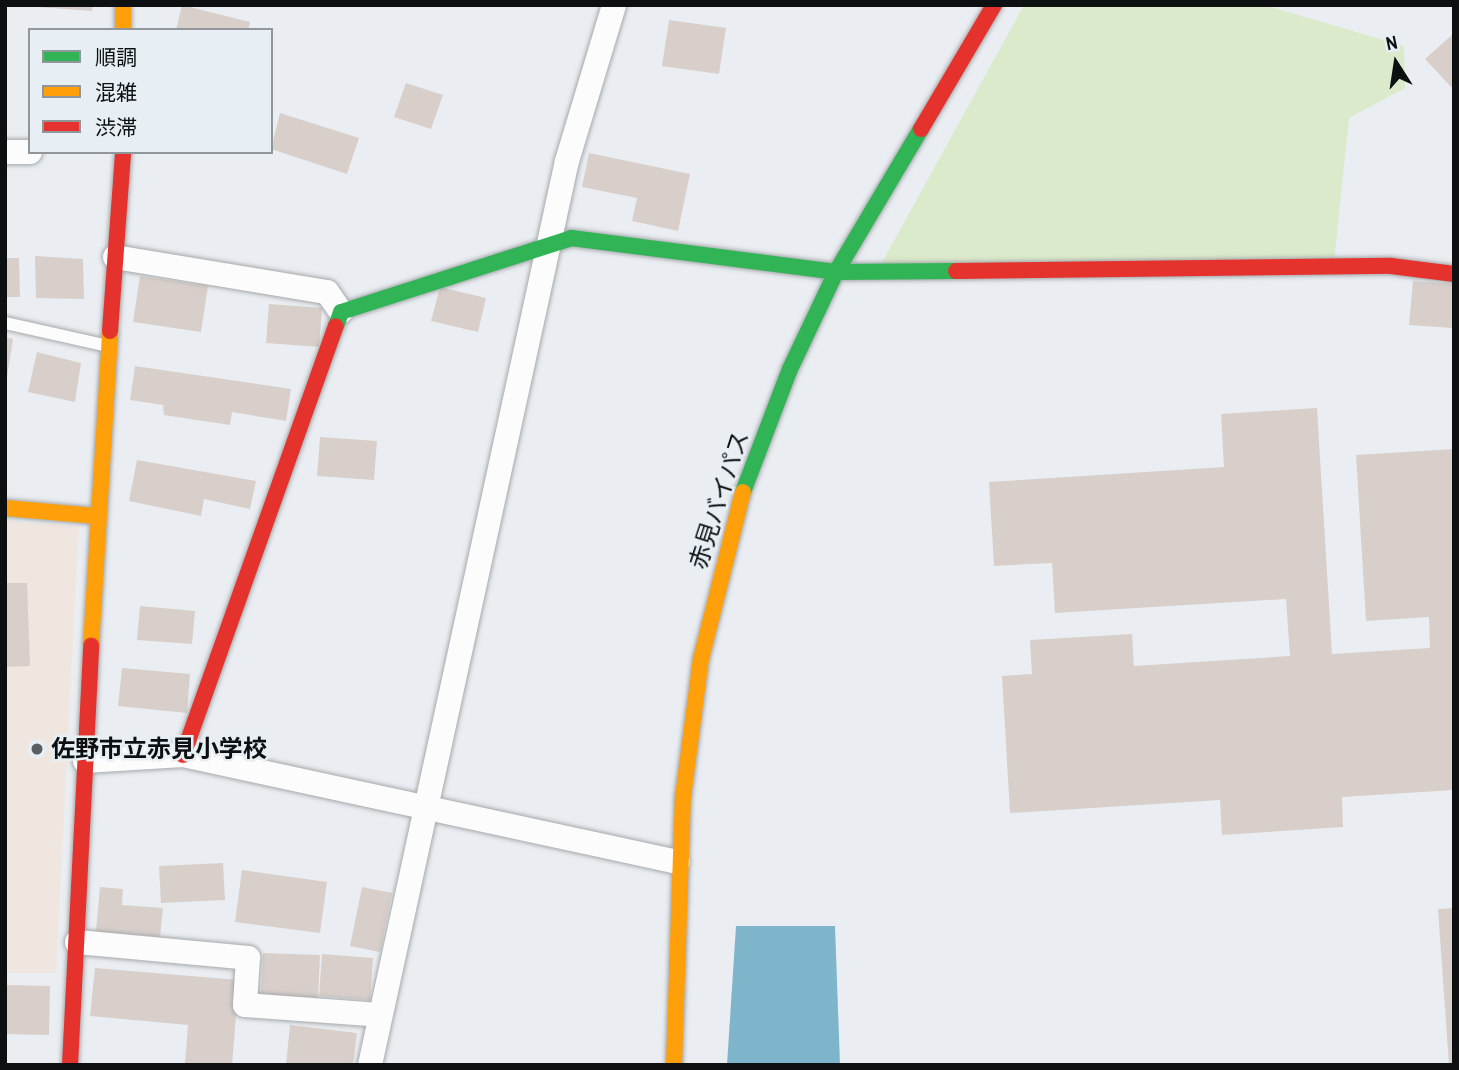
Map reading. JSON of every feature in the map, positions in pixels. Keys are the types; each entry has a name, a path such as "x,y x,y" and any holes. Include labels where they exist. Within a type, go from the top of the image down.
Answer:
{"street":[{"path":"123,5 123,28"},
{"path":"370,1065 422,808 567,161 614,5"},
{"name":"赤見バイパス","path":"674,1065 678,862 691,723 720,571 757,450 836,272 994,5"},
{"path":"5,152 28,152"},
{"path":"70,1065 97,516 123,154"},
{"path":"341,312 571,237 836,272 1391,266 1454,274"},
{"path":"115,257 327,292 341,312"},
{"path":"183,755 341,312"},
{"path":"5,508 97,516"},
{"path":"85,761 183,755 678,862"},
{"path":"77,942 248,958 245,1005 380,1014"}],"lane":[{"path":"5,323 109,346"}],"shaded area":[{"name":"佐野市立赤見小学校","path":"5,521 79,526 56,973 5,973"}],"green space":[{"path":"1024,5 1264,5 1404,46 1405,88 1349,118 1334,262 880,266"}],"water":[{"path":"736,926 835,926 840,1065 727,1065"}],"building":[{"path":"11,5 93,5 92,11"},
{"path":"182,5 250,22 248,28 176,28"},
{"path":"669,20 726,28 719,74 662,66"},
{"path":"1454,33 1454,90 1425,59"},
{"path":"406,83 443,95 431,129 394,117"},
{"path":"280,113 359,138 347,174 273,150"},
{"path":"589,153 690,174 678,231 632,221 637,198 582,187"},
{"path":"35,256 83,259 84,299 36,298"},
{"path":"5,258 19,258 20,297 5,297"},
{"path":"140,276 208,286 201,332 133,322"},
{"path":"1413,281 1454,284 1453,328 1409,325"},
{"path":"440,287 486,298 478,332 431,321"},
{"path":"269,304 322,308 319,347 266,343"},
{"path":"5,337 13,339 7,377 5,377"},
{"path":"37,352 81,363 75,402 28,392"},
{"path":"135,366 291,389 286,421 232,412 230,425 164,415 163,405 130,400"},
{"path":"1317,408 1332,654 1430,648 1429,617 1366,621 1356,455 1454,449 1454,790 1342,797 1343,827 1222,835 1220,800 1010,813 1002,676 1032,674 1030,640 1132,634 1134,666 1290,656 1286,599 1055,613 1052,563 994,566 989,482 1224,467 1221,414"},
{"path":"320,437 377,441 374,480 317,476"},
{"path":"137,460 256,481 250,509 204,499 201,516 129,501"},
{"path":"5,583 27,583 30,666 5,667"},
{"path":"140,606 195,611 192,644 137,640"},
{"path":"122,668 190,674 187,713 118,706"},
{"path":"223,863 225,900 161,903 159,866"},
{"path":"242,870 327,882 320,933 235,922"},
{"path":"100,887 123,889 122,905 163,908 160,937 96,931"},
{"path":"362,887 392,893 380,952 350,946"},
{"path":"1454,908 1454,1065 1449,1065 1438,909"},
{"path":"263,953 320,955 318,998 261,995"},
{"path":"322,954 373,958 370,1000 319,996"},
{"path":"95,968 239,980 232,1065 185,1063 188,1025 90,1016"},
{"path":"5,985 50,986 49,1035 5,1034"},
{"path":"290,1025 357,1033 353,1065 286,1065"}],"traffic: fast":[{"path":"743,492 790,369 836,272 921,129"},
{"path":"336,326 341,312 571,238 836,272 956,271"}],"traffic: slow":[{"path":"123,5 123,28"},
{"path":"91,646 110,331"},
{"path":"674,1065 683,797 701,659 743,492"},
{"path":"5,508 97,516"}],"traffic: jam":[{"path":"921,129 994,5"},
{"path":"110,331 123,154"},
{"path":"956,271 1391,266 1454,274"},
{"path":"183,755 336,326"},
{"path":"70,1065 91,646"}],"place":[{"name":"佐野市立赤見小学校","path":"37,749"}]}
